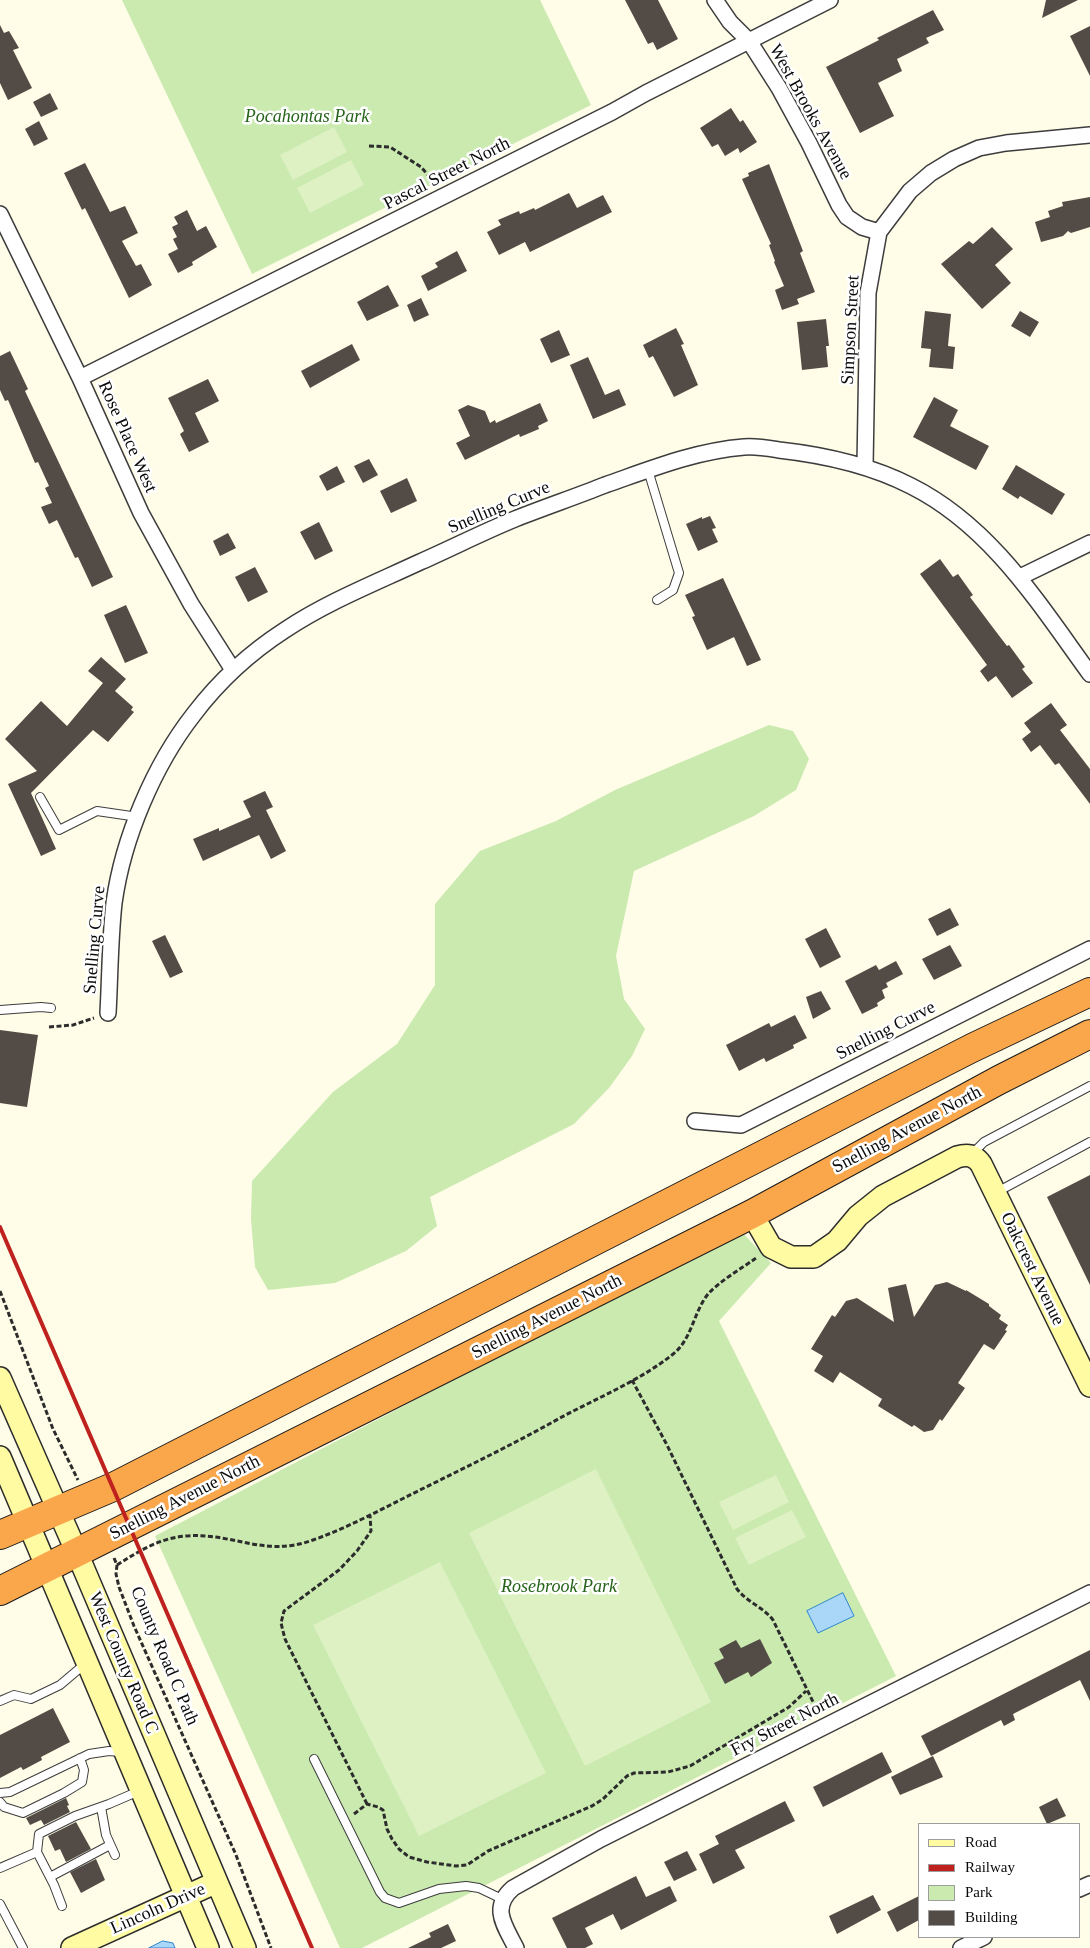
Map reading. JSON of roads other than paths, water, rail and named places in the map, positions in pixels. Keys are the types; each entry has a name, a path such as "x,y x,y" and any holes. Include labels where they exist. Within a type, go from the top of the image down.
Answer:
{"highway":[{"path":"0,1535 113,1487 972,1048 1090,992"},
{"name":"Snelling Avenue North","path":"0,1591 752,1214 999,1080 1090,1034"}],"main road":[{"path":"752,1214 771,1247 791,1257 814,1257 837,1241 858,1216 883,1196 957,1157 971,1155"},
{"name":"Oakcrest Avenue","path":"971,1155 978,1159 1090,1386"},
{"name":"West County Road C","path":"0,1378 77,1552 245,1948"},
{"name":"West County Road C","path":"0,1457 208,1948"},
{"name":"Lincoln Drive","path":"72,1948 216,1882"}],"street":[{"name":"West Brooks Avenue","path":"714,0 730,22 749,41 779,88 843,211 862,227 879,232"},
{"name":"Pascal Street North","path":"80,378 612,112 830,0"},
{"name":"Simpson Street","path":"865,466 868,294 879,232 910,191 931,173 954,159 979,148 1006,143 1090,135"},
{"name":"Rose Place West","path":"0,214 80,378 141,513 191,604 233,670"},
{"name":"Snelling Curve","path":"108,1013 114,902 129,841 150,786 171,747 195,712 233,670 283,631 317,610 512,520 675,460 712,451 749,446 808,453 865,466 912,486 938,502 984,539 1020,577 1090,674"},
{"path":"1020,577 1090,543"},
{"name":"Snelling Curve","path":"695,1121 741,1125 1090,949"},
{"name":"Fry Street North","path":"502,1899 513,1888 601,1839 1090,1593"},
{"path":"502,1899 500,1909 502,1920 516,1948"},
{"path":"961,1948 982,1938"}],"lane":[{"path":"648,470 679,574 673,590 657,600"},
{"path":"40,798 59,830 97,811 138,817"},
{"path":"0,1010 51,1008"},
{"path":"971,1155 984,1142 1090,1086"},
{"path":"995,1193 1090,1142"},
{"path":"0,1701 14,1695 31,1699 60,1685 87,1662"},
{"path":"0,1793 10,1792 89,1754 109,1751 125,1752"},
{"path":"0,1802 4,1807 23,1812 64,1793 82,1782 84,1770 80,1758"},
{"path":"314,1760 380,1892 391,1901 399,1903 439,1889 466,1886 480,1888 502,1899"},
{"path":"62,1906 37,1852 39,1834 75,1816 141,1790"},
{"path":"101,1807 106,1835 115,1855"},
{"path":"50,1878 110,1845"},
{"path":"0,1868 37,1852"},
{"path":"0,1904 24,1948"}],"water":[{"path":"843,1593 854,1616 818,1633 807,1611"},
{"path":"163,1941 173,1943 175,1948 149,1948"}],"railway":[{"path":"0,1227 312,1948"}],"park label":[{"name":"Pocahontas Park","path":"307,117"},
{"name":"Rosebrook Park","path":"559,1587"}]}
